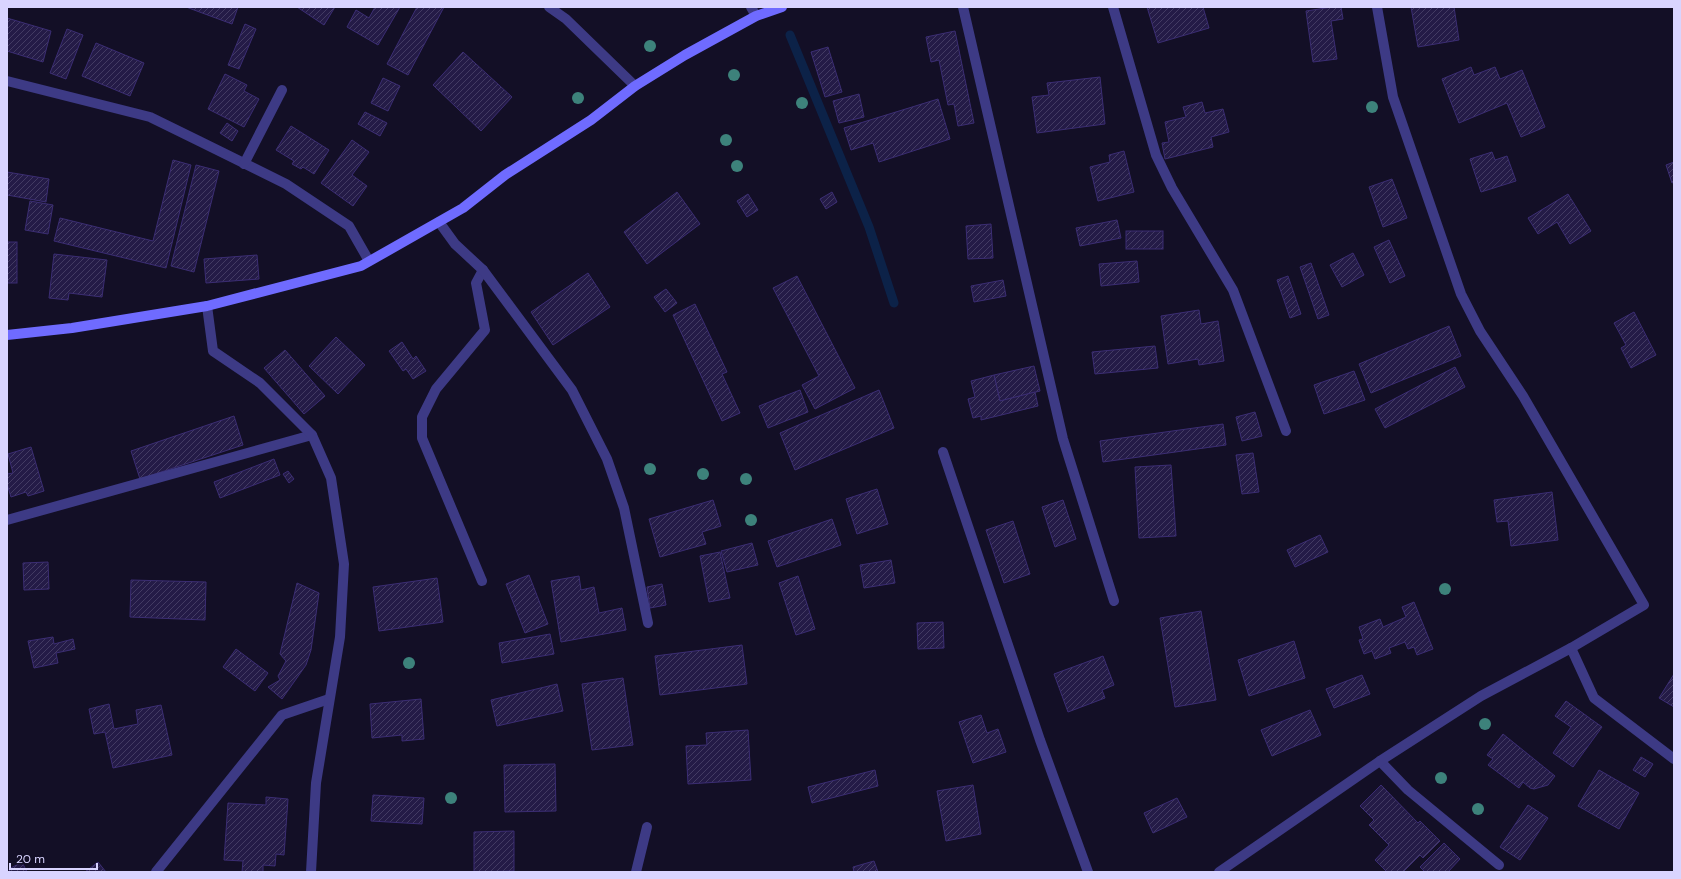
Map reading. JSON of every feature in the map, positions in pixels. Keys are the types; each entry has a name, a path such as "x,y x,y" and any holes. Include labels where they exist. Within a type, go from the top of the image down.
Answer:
{"main road":[{"path":"7,335 72,328 207,306 361,266 463,208 506,175 591,120 635,86 686,55 756,16 782,7"}],"street":[{"path":"549,7 566,19 635,86"},
{"path":"751,7 756,16"},
{"path":"963,7 1063,439 1114,602"},
{"path":"1113,7 1156,155 1172,188 1233,290 1286,431"},
{"path":"1219,872 1380,761 1481,696 1571,648 1644,605 1523,396 1480,331 1461,294 1393,97 1377,7"},
{"path":"7,81 150,117 286,184 349,226 369,261"},
{"path":"244,164 282,90"},
{"path":"438,222 455,244 483,270 572,390 607,459 624,508 648,623"},
{"path":"482,581 422,438 422,416 436,389 485,330 476,283 483,270"},
{"path":"207,306 214,351 260,383 312,435 330,478 344,564 340,637 316,782 311,872"},
{"path":"7,520 312,435"},
{"path":"943,452 1040,740 1088,872"},
{"path":"1571,648 1594,698 1674,759"},
{"path":"156,872 282,714 329,699"},
{"path":"1380,761 1408,790 1499,866"},
{"path":"636,872 647,827"}],"building":[{"path":"186,7 238,7 232,24"},
{"path":"297,7 335,7 324,25"},
{"path":"375,7 400,7 378,45 347,27 356,10 369,18"},
{"path":"417,7 444,7 408,75 387,64"},
{"path":"1147,7 1203,7 1209,28 1158,43"},
{"path":"1341,7 1343,19 1331,21 1337,59 1313,62 1306,11"},
{"path":"1411,7 1454,7 1459,40 1418,47"},
{"path":"7,18 51,31 43,62 7,51"},
{"path":"245,24 256,29 239,69 228,65"},
{"path":"67,29 83,35 66,79 50,73"},
{"path":"955,31 974,123 958,126 954,104 948,105 939,60 931,62 926,37"},
{"path":"96,43 144,63 130,96 82,76"},
{"path":"828,47 842,92 825,97 811,52"},
{"path":"463,52 512,97 481,131 433,85"},
{"path":"1471,67 1474,75 1495,67 1500,79 1522,70 1545,127 1521,137 1507,103 1459,123 1442,79"},
{"path":"225,74 247,85 244,91 259,99 244,127 208,109"},
{"path":"1100,77 1105,124 1037,133 1032,97 1049,95 1047,83"},
{"path":"383,78 400,86 388,111 371,103"},
{"path":"859,94 864,117 839,123 833,101"},
{"path":"938,99 950,139 879,162 873,143 851,150 844,128"},
{"path":"1202,102 1205,113 1223,109 1229,132 1211,137 1213,147 1165,159 1162,143 1169,142 1165,122 1186,117 1183,107"},
{"path":"365,112 387,123 380,136 358,124"},
{"path":"227,123 238,131 232,141 220,133"},
{"path":"291,126 329,150 314,174 303,167 301,169 292,164 294,161 276,150"},
{"path":"352,140 369,152 352,175 367,186 353,206 321,183"},
{"path":"1124,151 1134,192 1098,201 1090,167 1110,162 1109,155"},
{"path":"1492,152 1495,160 1507,156 1516,181 1481,192 1470,159"},
{"path":"173,160 191,165 166,268 54,241 60,218 153,241"},
{"path":"1674,162 1674,182 1672,183 1666,165"},
{"path":"196,165 219,171 194,272 171,266"},
{"path":"7,172 49,179 46,202 7,195"},
{"path":"1392,179 1407,218 1383,227 1369,187"},
{"path":"677,192 700,224 647,264 624,232"},
{"path":"832,192 837,202 826,209 820,199"},
{"path":"748,194 758,210 747,217 737,201"},
{"path":"1568,194 1591,231 1570,244 1557,222 1538,234 1528,218"},
{"path":"30,201 53,205 48,234 25,230"},
{"path":"1117,220 1121,238 1080,246 1076,228"},
{"path":"991,224 993,258 968,259 966,226"},
{"path":"1126,231 1163,231 1163,249 1126,249"},
{"path":"1389,240 1405,276 1390,283 1374,247"},
{"path":"7,242 17,242 17,283 7,283"},
{"path":"1353,253 1364,275 1342,287 1330,265"},
{"path":"54,254 107,260 102,297 69,293 68,300 49,298"},
{"path":"257,255 259,279 206,283 204,259"},
{"path":"1137,261 1139,282 1101,286 1099,264"},
{"path":"1311,263 1329,315 1318,319 1300,267"},
{"path":"588,273 610,307 553,345 531,312"},
{"path":"797,276 855,388 815,409 802,385 819,376 773,288"},
{"path":"1288,276 1301,314 1290,318 1277,280"},
{"path":"1003,280 1006,296 974,302 971,286"},
{"path":"666,289 677,303 665,312 654,297"},
{"path":"695,304 727,372 722,374 740,413 722,421 673,315"},
{"path":"1199,310 1201,324 1218,321 1224,361 1199,365 1198,359 1168,364 1161,316"},
{"path":"1634,312 1656,355 1631,368 1621,348 1626,345 1614,323"},
{"path":"1449,326 1461,356 1371,393 1359,364"},
{"path":"336,337 365,365 338,394 309,366"},
{"path":"402,342 413,359 416,356 426,371 413,379 406,369 403,371 389,351"},
{"path":"1155,346 1158,368 1095,374 1092,352"},
{"path":"285,350 325,396 304,414 264,368"},
{"path":"1034,366 1040,391 1000,401 994,375"},
{"path":"1455,367 1465,387 1385,428 1375,409"},
{"path":"1354,371 1365,400 1324,414 1314,385"},
{"path":"994,375 1000,401 1035,392 1038,406 981,420 981,416 973,418 968,399 975,397 971,381"},
{"path":"800,390 808,412 768,428 759,406"},
{"path":"879,390 894,428 795,470 780,433"},
{"path":"1255,412 1262,436 1242,441 1236,417"},
{"path":"234,416 243,445 140,479 131,451"},
{"path":"1223,424 1226,445 1103,462 1100,441"},
{"path":"31,447 44,491 28,496 26,492 11,497 7,484 7,474 13,473 8,454"},
{"path":"1253,453 1259,492 1242,494 1236,455"},
{"path":"274,459 280,475 220,498 214,482"},
{"path":"1171,465 1176,536 1139,538 1135,467"},
{"path":"288,471 294,479 289,483 283,474"},
{"path":"877,489 888,524 857,534 846,499"},
{"path":"1552,492 1558,540 1511,546 1508,521 1497,522 1494,500"},
{"path":"713,500 721,526 702,532 706,544 660,557 649,519"},
{"path":"1063,500 1076,539 1055,547 1042,507"},
{"path":"832,519 841,545 777,567 768,541"},
{"path":"1013,521 1030,574 1004,583 986,530"},
{"path":"1320,535 1328,552 1295,567 1287,550"},
{"path":"752,543 758,565 727,572 721,551"},
{"path":"720,552 730,598 709,602 700,556"},
{"path":"891,560 895,583 864,588 860,565"},
{"path":"48,562 49,589 24,590 23,563"},
{"path":"529,575 548,624 525,633 506,584"},
{"path":"579,576 581,590 594,587 599,613 622,608 626,630 561,642 551,581"},
{"path":"798,576 815,629 796,635 779,583"},
{"path":"437,578 443,622 379,631 373,587"},
{"path":"131,580 206,582 205,620 130,617"},
{"path":"297,583 319,593 311,650 306,665 282,699 268,687 280,680 278,676 286,661 280,654"},
{"path":"662,584 666,605 650,608 647,587"},
{"path":"1414,602 1433,649 1417,655 1414,647 1408,649 1405,642 1389,648 1391,653 1375,659 1372,651 1364,654 1359,640 1363,639 1359,627 1380,619 1383,627 1406,617 1402,607"},
{"path":"1201,611 1216,700 1175,707 1160,618"},
{"path":"943,622 944,648 918,649 917,623"},
{"path":"550,634 554,654 502,663 499,643"},
{"path":"53,637 54,644 73,639 75,649 56,653 58,663 34,668 28,641"},
{"path":"1294,641 1305,678 1249,696 1238,660"},
{"path":"742,645 747,684 660,695 655,656"},
{"path":"236,649 268,673 255,691 223,667"},
{"path":"1103,656 1114,685 1102,690 1105,698 1068,712 1054,674"},
{"path":"1674,674 1674,707 1659,698"},
{"path":"1362,675 1370,694 1334,708 1326,689"},
{"path":"623,678 633,745 592,750 582,684"},
{"path":"557,684 563,711 497,726 491,700"},
{"path":"421,699 424,739 402,741 402,735 372,738 370,704"},
{"path":"1566,701 1602,727 1573,767 1553,753 1571,727 1555,716"},
{"path":"109,704 114,729 138,724 136,710 161,705 172,755 113,768 105,732 94,734 89,709"},
{"path":"1310,710 1321,735 1272,756 1261,730"},
{"path":"981,715 987,733 998,729 1006,752 973,763 959,722"},
{"path":"748,730 751,780 688,784 686,746 707,745 706,733"},
{"path":"1503,734 1555,776 1548,785 1534,789 1530,788 1523,782 1519,788 1488,765 1493,759 1487,755"},
{"path":"1641,757 1653,764 1645,777 1633,770"},
{"path":"555,764 556,811 505,812 504,765"},
{"path":"875,770 878,786 812,803 808,787"},
{"path":"1599,770 1639,793 1619,829 1578,806"},
{"path":"973,785 981,834 946,841 937,791"},
{"path":"1381,785 1418,823 1420,821 1440,841 1423,858 1420,855 1403,872 1387,872 1375,860 1389,845 1369,825 1374,820 1360,806"},
{"path":"373,795 424,798 422,824 371,821"},
{"path":"266,797 288,799 284,855 276,854 275,866 263,865 263,872 242,872 243,861 224,860 228,803 266,805"},
{"path":"1177,798 1187,817 1153,833 1144,813"},
{"path":"1528,805 1548,818 1520,860 1500,847"},
{"path":"514,831 514,871 474,872 474,832"},
{"path":"1444,843 1460,859 1448,872 1425,872 1420,867"},
{"path":"874,861 878,872 854,872 853,867"},
{"path":"22,862 27,872 10,872 9,869"},
{"path":"98,862 106,872 85,872"}],"waterway":[{"path":"790,35 869,227 894,303"}]}
